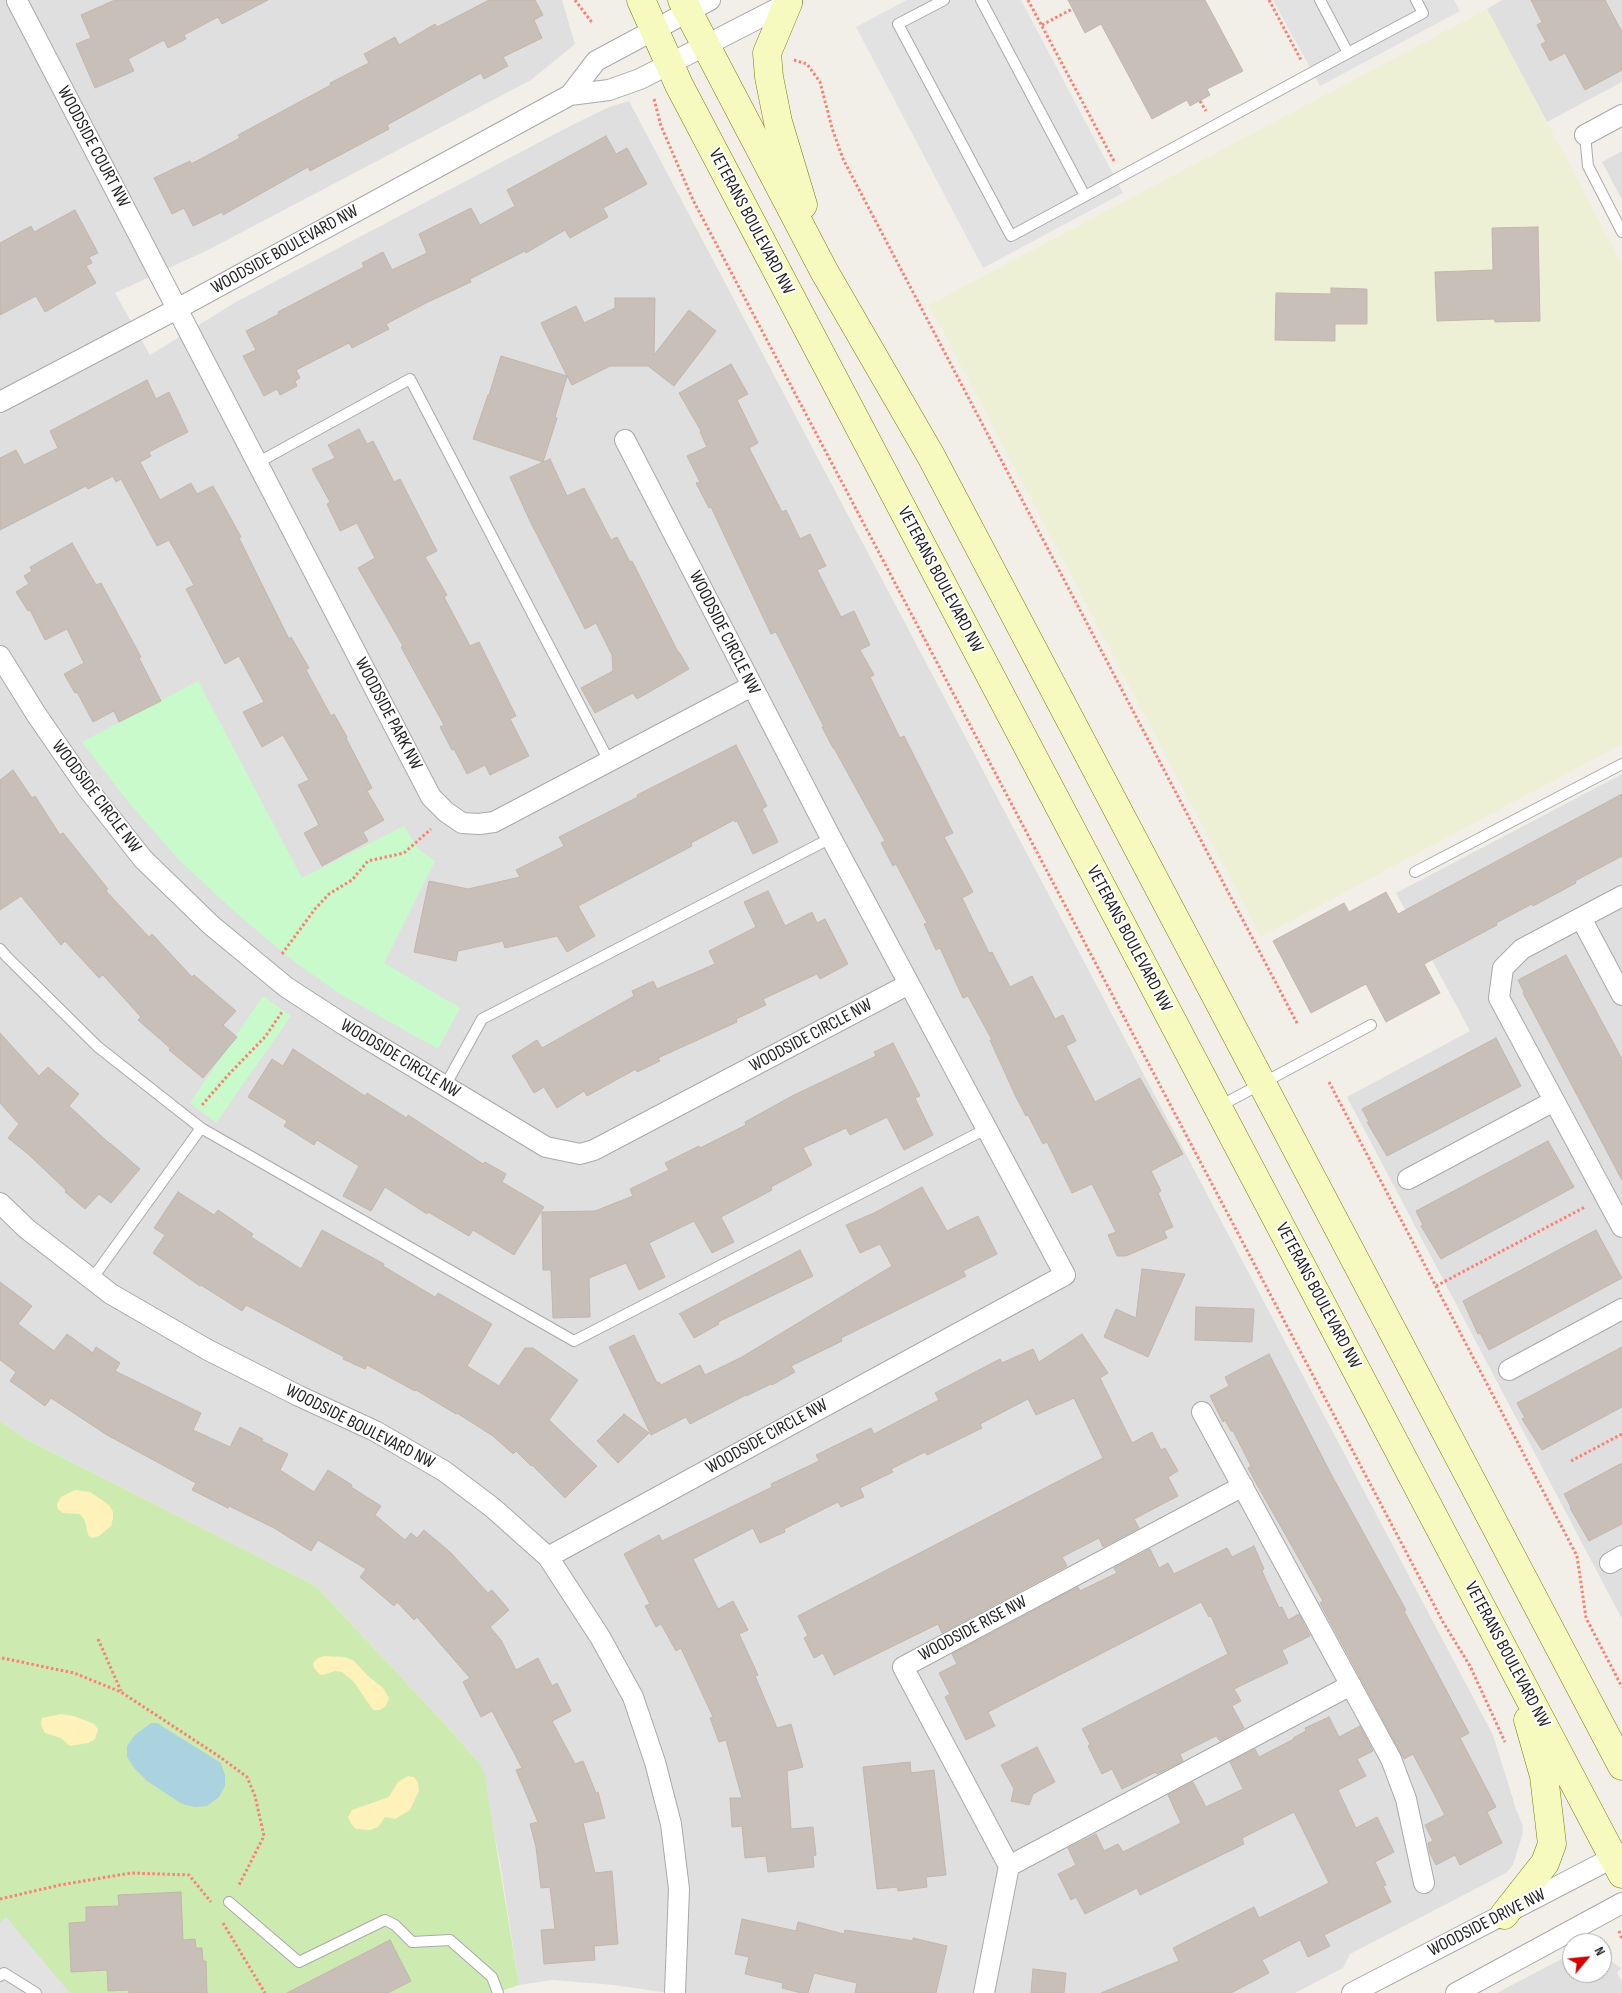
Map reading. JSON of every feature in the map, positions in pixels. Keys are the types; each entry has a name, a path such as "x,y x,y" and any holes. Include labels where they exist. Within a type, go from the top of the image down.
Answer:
{"main road":[{"name":"VETERANS BOULEVARD NW","path":"640,0 684,93 1512,1664 1619,1862"},
{"path":"791,1 767,53 769,77 778,122 824,271"},
{"path":"694,4 706,45 824,271 931,456 1622,1766"},
{"path":"1504,1915 1545,1863 1552,1844 1544,1776 1512,1664"}],"street":[{"name":"WOODSIDE BOULEVARD NW","path":"0,402 177,309 570,95 609,90 640,79 791,1"},
{"name":"WOODSIDE COURT NW","path":"12,4 177,309"},
{"name":"WOODSIDE BOULEVARD NW","path":"570,95 596,61 654,30 694,4"},
{"path":"1585,135 1622,115"},
{"name":"WOODSIDE PARK NW","path":"177,309 431,797 448,814 462,823 479,824 494,822 752,686"},
{"name":"WOODSIDE CIRCLE NW","path":"548,1557 1065,1275 831,838 625,440"},
{"name":"WOODSIDE CIRCLE NW","path":"0,656 36,714 82,781 143,858 211,925 295,993 546,1147 580,1154 594,1150 909,984"},
{"path":"1622,896 1522,949 1503,968 1499,998 1622,1227"},
{"path":"1581,918 1622,995"},
{"path":"1408,1179 1554,1101"},
{"name":"WOODSIDE BOULEVARD NW","path":"0,1203 27,1229 111,1294 208,1350 299,1396 375,1431 444,1471 493,1508 548,1557 600,1637 633,1697 655,1762 671,1824 679,1890 675,1993"},
{"path":"1509,1370 1622,1309"},
{"path":"1202,1412 1391,1759 1406,1800 1424,1883"},
{"name":"WOODSIDE RISE NW","path":"1009,1866 903,1666 1243,1486"},
{"path":"984,1993 1009,1866 1351,1685"},
{"name":"WOODSIDE DRIVE NW","path":"1352,1993 1504,1915 1619,1862"},
{"path":"1456,1993 1622,1903"}],"lane":[{"path":"944,0 898,24 1010,236 1423,13 1416,0"},
{"path":"981,0 1085,196"},
{"path":"1320,0 1348,53"},
{"path":"1585,135 1588,166 1622,232"},
{"path":"257,463 410,379 609,761"},
{"path":"1415,872 1622,764"},
{"path":"445,1086 482,1020 831,838"},
{"path":"0,949 98,1047 201,1128 574,1341 986,1129"},
{"path":"1218,1107 1371,1025"},
{"path":"92,1279 201,1128"},
{"path":"229,1902 299,1962 385,1920 395,1925 412,1942 450,1940 492,1977 498,1993"},
{"path":"0,1976 4,1974 36,1993"}],"path":[{"path":"575,0 593,24"},
{"path":"1028,0 1115,164"},
{"path":"1269,0 1303,64"},
{"path":"1042,25 1072,9"},
{"path":"787,58 807,64 820,82 832,128 843,159 1298,1025"},
{"path":"654,98 661,126 693,200 1438,1613 1470,1666 1506,1744"},
{"path":"1200,101 1208,115"},
{"path":"268,973 315,909 329,894 352,880 368,861 404,853 448,814"},
{"path":"190,1119 230,1073 265,1037 295,993"},
{"path":"1329,1082 1577,1556 1586,1618 1622,1687"},
{"path":"1436,1286 1592,1203"},
{"path":"1571,1461 1622,1434"},
{"path":"98,1639 121,1692"},
{"path":"2,1658 74,1673 121,1692 220,1756 247,1776 255,1796 264,1836 220,1918"},
{"path":"0,1899 60,1885 131,1873 189,1875 210,1900 265,1993"},
{"path":"1622,1932 1620,1933 1622,1939"}],"shaded area":[{"path":"0,0 562,0 575,44 531,80 208,250 115,293 150,355 236,302 574,124 609,107 629,101 1493,1735 1523,1826 1522,1836 1513,1865 1506,1873 1350,1954 1343,1968 1295,1993 668,1993 614,1985 552,1980 519,1985 500,1862 480,1764 455,1735 316,1586 28,1440 0,1421"},
{"path":"907,0 1021,0 1123,193 983,268 856,27"},
{"path":"1273,0 1454,0 1460,11 1320,86"},
{"path":"1502,0 1622,0 1622,82 1547,122 1487,9"},
{"path":"1622,151 1622,200 1602,162"},
{"path":"1622,774 1622,1619 1347,1097 1470,1031 1396,893"},
{"path":"6,1917 70,1993 0,1993 0,1922"},
{"path":"1562,1959 1562,1983 1612,1983 1612,1962 1621,1968 1617,1973 1622,1982 1622,1993 1497,1993"}],"green space":[{"path":"1487,9 1622,264 1622,744 1261,937 929,305"},
{"path":"198,681 302,878 404,826 417,848 435,861 384,963 460,1008 438,1049 340,994 296,963 236,913 180,861 129,803 82,742"},
{"path":"263,996 291,1016 216,1123 190,1103"},
{"path":"0,1421 28,1440 316,1586 455,1735 480,1764 484,1772 519,1985 495,1993 0,1993"}],"sand":[{"path":"75,1490 90,1492 109,1505 113,1512 111,1526 99,1536 92,1538 88,1535 85,1521 80,1514 63,1513 58,1509 57,1504 61,1497"},
{"path":"324,1656 344,1657 353,1660 383,1688 389,1698 386,1706 380,1710 373,1710 354,1682 342,1672 335,1671 322,1675 319,1674 314,1668 313,1663 318,1658"},
{"path":"61,1714 74,1716 94,1724 98,1729 95,1739 88,1743 70,1746 61,1738 45,1733 41,1725 42,1718"},
{"path":"408,1776 414,1777 418,1782 419,1791 410,1810 395,1819 385,1817 378,1827 370,1830 356,1829 351,1824 348,1817 352,1810 389,1797 398,1782"}],"water":[{"path":"151,1723 157,1723 221,1763 225,1775 225,1786 219,1797 207,1806 195,1807 182,1804 147,1781 135,1769 127,1757 127,1746 135,1735"}],"building":[{"path":"115,0 268,0 222,24 218,17 184,35 186,39 168,48 164,40 128,59 134,71 95,88 76,44 91,38 81,15"},
{"path":"489,0 535,0 543,15 534,20 542,38 503,57 508,66 484,79 481,73 387,125 389,129 310,171 308,167 223,215 222,212 193,226 184,208 172,214 154,178 190,161 191,164 240,138 238,135 369,63 364,54 395,37 399,45 435,24 437,27"},
{"path":"1068,0 1205,0 1243,71 1207,89 1210,95 1190,106 1187,100 1152,119 1101,24 1085,33"},
{"path":"1531,0 1605,0 1622,32 1622,70 1585,90 1565,53 1550,61 1541,44 1546,42 1537,25 1542,22"},
{"path":"606,136 616,154 627,148 647,184 603,208 608,217 570,238 565,230 526,253 525,251 470,279 471,282 386,324 389,329 352,348 349,343 296,370 300,378 295,381 297,386 280,395 277,389 264,396 243,356 256,350 246,331 364,267 362,263 383,252 392,270 427,253 419,234 471,208 480,225 497,216 515,206 507,190"},
{"path":"75,210 98,253 89,257 92,263 86,266 96,283 45,312 36,296 0,315 0,243 31,226 34,232"},
{"path":"1538,227 1540,321 1495,322 1494,319 1437,321 1435,272 1493,270 1492,228"},
{"path":"1331,288 1367,289 1367,324 1335,324 1335,341 1275,340 1276,293 1331,294"},
{"path":"615,298 655,298 654,355 689,310 716,331 674,386 648,366 610,366 572,385 541,323 576,306 584,323 615,308"},
{"path":"501,356 567,376 555,417 557,418 543,462 473,439"},
{"path":"731,364 748,394 737,400 758,443 749,448 782,512 786,510 800,539 810,534 826,566 817,570 841,617 854,611 870,645 860,650 874,675 870,677 900,738 904,736 953,833 944,837 973,892 962,898 989,953 992,952 1010,987 1032,976 1055,1019 1063,1015 1076,1041 1066,1046 1095,1102 1140,1078 1183,1154 1151,1171 1161,1191 1158,1193 1173,1227 1164,1231 1167,1238 1126,1256 1117,1256 1108,1235 1116,1232 1092,1184 1072,1193 1047,1142 1043,1144 1028,1115 1026,1116 990,1040 992,1040 968,996 963,998 940,948 936,950 924,924 927,923 896,864 893,866 881,843 885,841 822,727 824,727 776,632 771,634 711,507 709,508 696,483 700,482 687,456 707,447 701,431 679,393"},
{"path":"147,380 156,399 169,392 188,432 149,452 151,456 140,462 160,500 191,483 197,494 213,486 241,537 239,538 289,639 291,637 309,668 306,670 331,716 334,714 347,737 372,788 367,791 384,820 363,832 368,841 322,866 304,833 319,825 298,785 309,780 283,735 262,747 243,712 264,702 239,656 225,664 186,589 194,585 169,540 157,546 121,479 116,482 113,476 88,489 86,486 0,530 0,458 16,450 24,465 58,448 50,431"},
{"path":"359,429 367,444 373,441 394,482 400,479 437,551 425,557 447,595 444,597 470,646 479,642 516,716 510,719 529,756 490,775 485,765 467,774 454,749 452,750 440,727 444,725 401,647 403,646 358,568 375,558 357,523 340,531 327,504 330,502 312,469 335,458 328,445"},
{"path":"550,459 567,496 584,488 611,540 617,537 630,562 632,561 678,652 689,669 637,699 633,693 595,713 581,688 613,671 612,655 596,623 585,629 529,519 510,477"},
{"path":"72,543 96,585 101,583 141,657 139,658 161,701 119,722 114,711 93,722 77,692 75,693 64,674 84,663 67,629 45,640 30,610 28,611 16,592 29,584 24,576 32,571 30,567"},
{"path":"736,745 767,806 762,809 778,842 753,854 737,821 735,822 734,820 691,843 692,846 578,906 595,936 567,952 557,936 505,948 503,941 458,951 456,961 414,952 429,881 468,889 520,877 516,870 564,846 559,837"},
{"path":"13,770 32,798 35,796 60,835 63,833 108,889 106,891 149,937 152,934 192,977 194,975 236,1011 223,1025 237,1037 203,1078 169,1050 170,1048 138,1020 141,1017 103,975 99,978 65,941 61,945 21,896 0,910 0,780"},
{"path":"1622,794 1622,856 1575,881 1576,883 1496,923 1497,925 1424,964 1440,993 1386,1022 1366,984 1311,1013 1273,941 1344,903 1349,912 1386,892 1398,914"},
{"path":"768,891 785,926 812,912 817,923 825,919 848,964 820,979 817,974 763,999 766,1005 736,1019 737,1022 658,1058 660,1061 637,1072 636,1069 587,1096 584,1091 557,1108 544,1087 534,1093 512,1056 537,1040 542,1048 634,996 632,991 653,981 657,989 715,964 709,951 756,927 744,902"},
{"path":"1566,955 1622,1059 1622,1180 1523,993 1518,980"},
{"path":"0,1033 39,1076 48,1067 79,1094 69,1106 140,1169 111,1203 99,1194 85,1209 65,1192 66,1190 28,1154 8,1138 19,1124 0,1103"},
{"path":"1496,1038 1521,1086 1387,1156 1367,1122 1369,1122 1362,1109"},
{"path":"893,1043 920,1096 915,1098 933,1135 904,1150 887,1117 850,1135 846,1128 803,1148 812,1165 771,1187 772,1190 721,1217 734,1242 712,1253 694,1221 649,1243 665,1277 639,1290 626,1263 589,1278 590,1317 553,1318 551,1270 543,1270 542,1212 595,1211 633,1196 630,1189 669,1170 665,1163 746,1125 745,1122 792,1096 876,1056 874,1052"},
{"path":"293,1049 365,1096 367,1093 407,1118 408,1115 483,1164 485,1162 506,1174 502,1182 544,1207 514,1255 473,1230 469,1236 428,1212 427,1214 385,1187 371,1211 343,1196 359,1166 317,1140 314,1145 284,1126 287,1121 248,1097 272,1059 283,1066"},
{"path":"1548,1141 1574,1187 1441,1259 1421,1226 1423,1225 1416,1211"},
{"path":"922,1187 947,1231 978,1216 997,1254 963,1271 966,1276 841,1338 842,1341 791,1366 795,1372 772,1385 746,1395 690,1424 686,1417 651,1435 609,1347 634,1335 657,1383 659,1382 661,1385 700,1365 705,1375 742,1357 892,1266 880,1244 860,1253 846,1225 874,1213"},
{"path":"178,1192 214,1215 218,1210 253,1234 251,1237 301,1269 322,1230 384,1264 383,1266 435,1297 438,1293 492,1324 467,1366 499,1386 525,1348 533,1348 578,1380 549,1420 597,1466 565,1498 516,1451 513,1454 493,1436 457,1413 367,1365 365,1369 343,1359 344,1357 246,1305 242,1311 200,1286 153,1253 165,1235 154,1228"},
{"path":"1596,1230 1622,1278 1489,1350 1480,1333 1478,1334 1463,1301"},
{"path":"800,1250 813,1276 718,1322 719,1324 694,1338 679,1314"},
{"path":"1142,1269 1185,1274 1148,1357 1104,1337 1116,1309 1136,1318"},
{"path":"0,1282 32,1306 18,1324 54,1351 67,1334 93,1353 96,1347 120,1363 115,1371 201,1413 193,1430 230,1447 240,1427 288,1454 280,1470 314,1492 328,1470 381,1506 375,1515 405,1540 411,1533 417,1538 424,1530 450,1552 488,1593 492,1590 509,1610 490,1627 501,1640 516,1670 538,1658 552,1686 557,1683 571,1711 552,1721 575,1764 583,1761 596,1793 598,1792 605,1818 583,1823 595,1873 612,1871 618,1944 594,1946 595,1960 544,1964 541,1930 555,1929 550,1887 541,1888 536,1847 530,1824 538,1822 516,1770 522,1768 492,1711 481,1717 463,1682 470,1678 417,1617 414,1620 397,1602 394,1606 360,1577 366,1569 318,1540 311,1551 274,1528 192,1490 196,1483 107,1435 51,1398 45,1406 10,1381 16,1372 0,1360"},
{"path":"1196,1307 1254,1309 1252,1342 1195,1340"},
{"path":"1082,1334 1108,1373 1100,1378 1132,1443 1152,1432 1161,1450 1165,1448 1178,1471 1168,1477 1178,1496 1134,1519 1139,1528 1103,1547 1099,1538 1062,1557 1067,1566 942,1633 938,1624 834,1675 823,1653 814,1658 804,1638 808,1636 798,1616 1103,1458 1074,1398 1036,1415 1028,1399 980,1424 982,1428 927,1455 925,1452 891,1469 893,1472 860,1488 864,1497 841,1507 838,1502 784,1529 785,1532 760,1543 753,1528 693,1559 718,1609 733,1601 748,1630 739,1634 758,1675 755,1676 777,1728 791,1724 803,1767 787,1771 791,1829 813,1827 816,1855 813,1856 814,1867 768,1872 766,1856 745,1858 742,1826 732,1827 730,1798 742,1798 726,1740 719,1742 710,1718 713,1717 681,1648 676,1651 661,1624 656,1627 645,1606 650,1604 624,1554 659,1535 662,1541 772,1487 771,1484 819,1461 816,1455 871,1428 874,1434 939,1400 935,1393 1000,1359 1002,1363 1033,1349 1039,1362"},
{"path":"1622,1347 1622,1407 1542,1450 1522,1419 1525,1418 1517,1403"},
{"path":"1269,1354 1331,1474 1406,1610 1404,1611 1469,1733 1460,1738 1496,1807 1487,1812 1502,1843 1460,1865 1455,1855 1436,1865 1430,1853 1428,1843 1433,1841 1425,1825 1445,1815 1413,1754 1404,1759 1320,1603 1323,1601 1248,1468 1251,1466 1233,1431 1231,1431 1225,1420 1223,1422 1210,1396 1229,1386 1225,1377"},
{"path":"624,1414 649,1433 618,1463 597,1441"},
{"path":"1622,1463 1622,1524 1589,1541 1564,1494"},
{"path":"1254,1546 1264,1569 1262,1571 1279,1608 1282,1607 1288,1620 1299,1614 1310,1636 1282,1650 1288,1663 1234,1689 1241,1701 1232,1706 1244,1728 1220,1741 1216,1736 1180,1754 1183,1761 1122,1789 1112,1769 1102,1774 1082,1729 1228,1654 1211,1616 1209,1617 1201,1602 988,1712 995,1726 966,1740 945,1697 950,1694 939,1673 957,1664 952,1654 1078,1587 1080,1591 1117,1573 1114,1568 1150,1549 1159,1568 1168,1563 1174,1574 1227,1548 1232,1557"},
{"path":"1329,1717 1339,1737 1360,1726 1373,1751 1357,1759 1366,1776 1338,1790 1356,1828 1377,1817 1394,1852 1375,1862 1386,1885 1383,1886 1391,1902 1324,1935 1330,1946 1308,1957 1300,1940 1262,1960 1269,1973 1231,1993 1101,1993 1179,1961 1173,1948 1254,1907 1259,1918 1329,1883 1294,1812 1242,1838 1244,1844 1140,1895 1137,1888 1085,1914 1076,1897 1071,1900 1058,1874 1076,1865 1068,1848 1096,1834 1104,1851 1118,1844 1123,1852 1181,1823 1168,1795 1193,1782 1206,1807 1243,1789 1230,1762 1255,1749 1259,1757 1294,1739 1306,1731 1305,1728"},
{"path":"1037,1747 1055,1782 1033,1794 1029,1805 1011,1801 1014,1789 1001,1765"},
{"path":"910,1762 911,1773 934,1770 946,1875 926,1877 927,1887 898,1891 897,1887 877,1889 863,1767"},
{"path":"181,1892 183,1940 195,1939 196,1948 202,1948 203,1961 206,1961 207,1993 129,1993 129,1990 108,1991 107,1970 71,1972 69,1923 86,1922 86,1907 119,1906 118,1895"},
{"path":"742,1919 796,1931 798,1922 844,1934 845,1930 913,1941 913,1938 947,1946 936,1993 855,1993 857,1983 814,1973 808,1993 801,1993 782,1988 783,1983 745,1974 749,1957 735,1954"},
{"path":"390,1940 411,1981 388,1993 287,1993"},
{"path":"1033,1969 1066,1973 1064,1993 1031,1993"}]}
